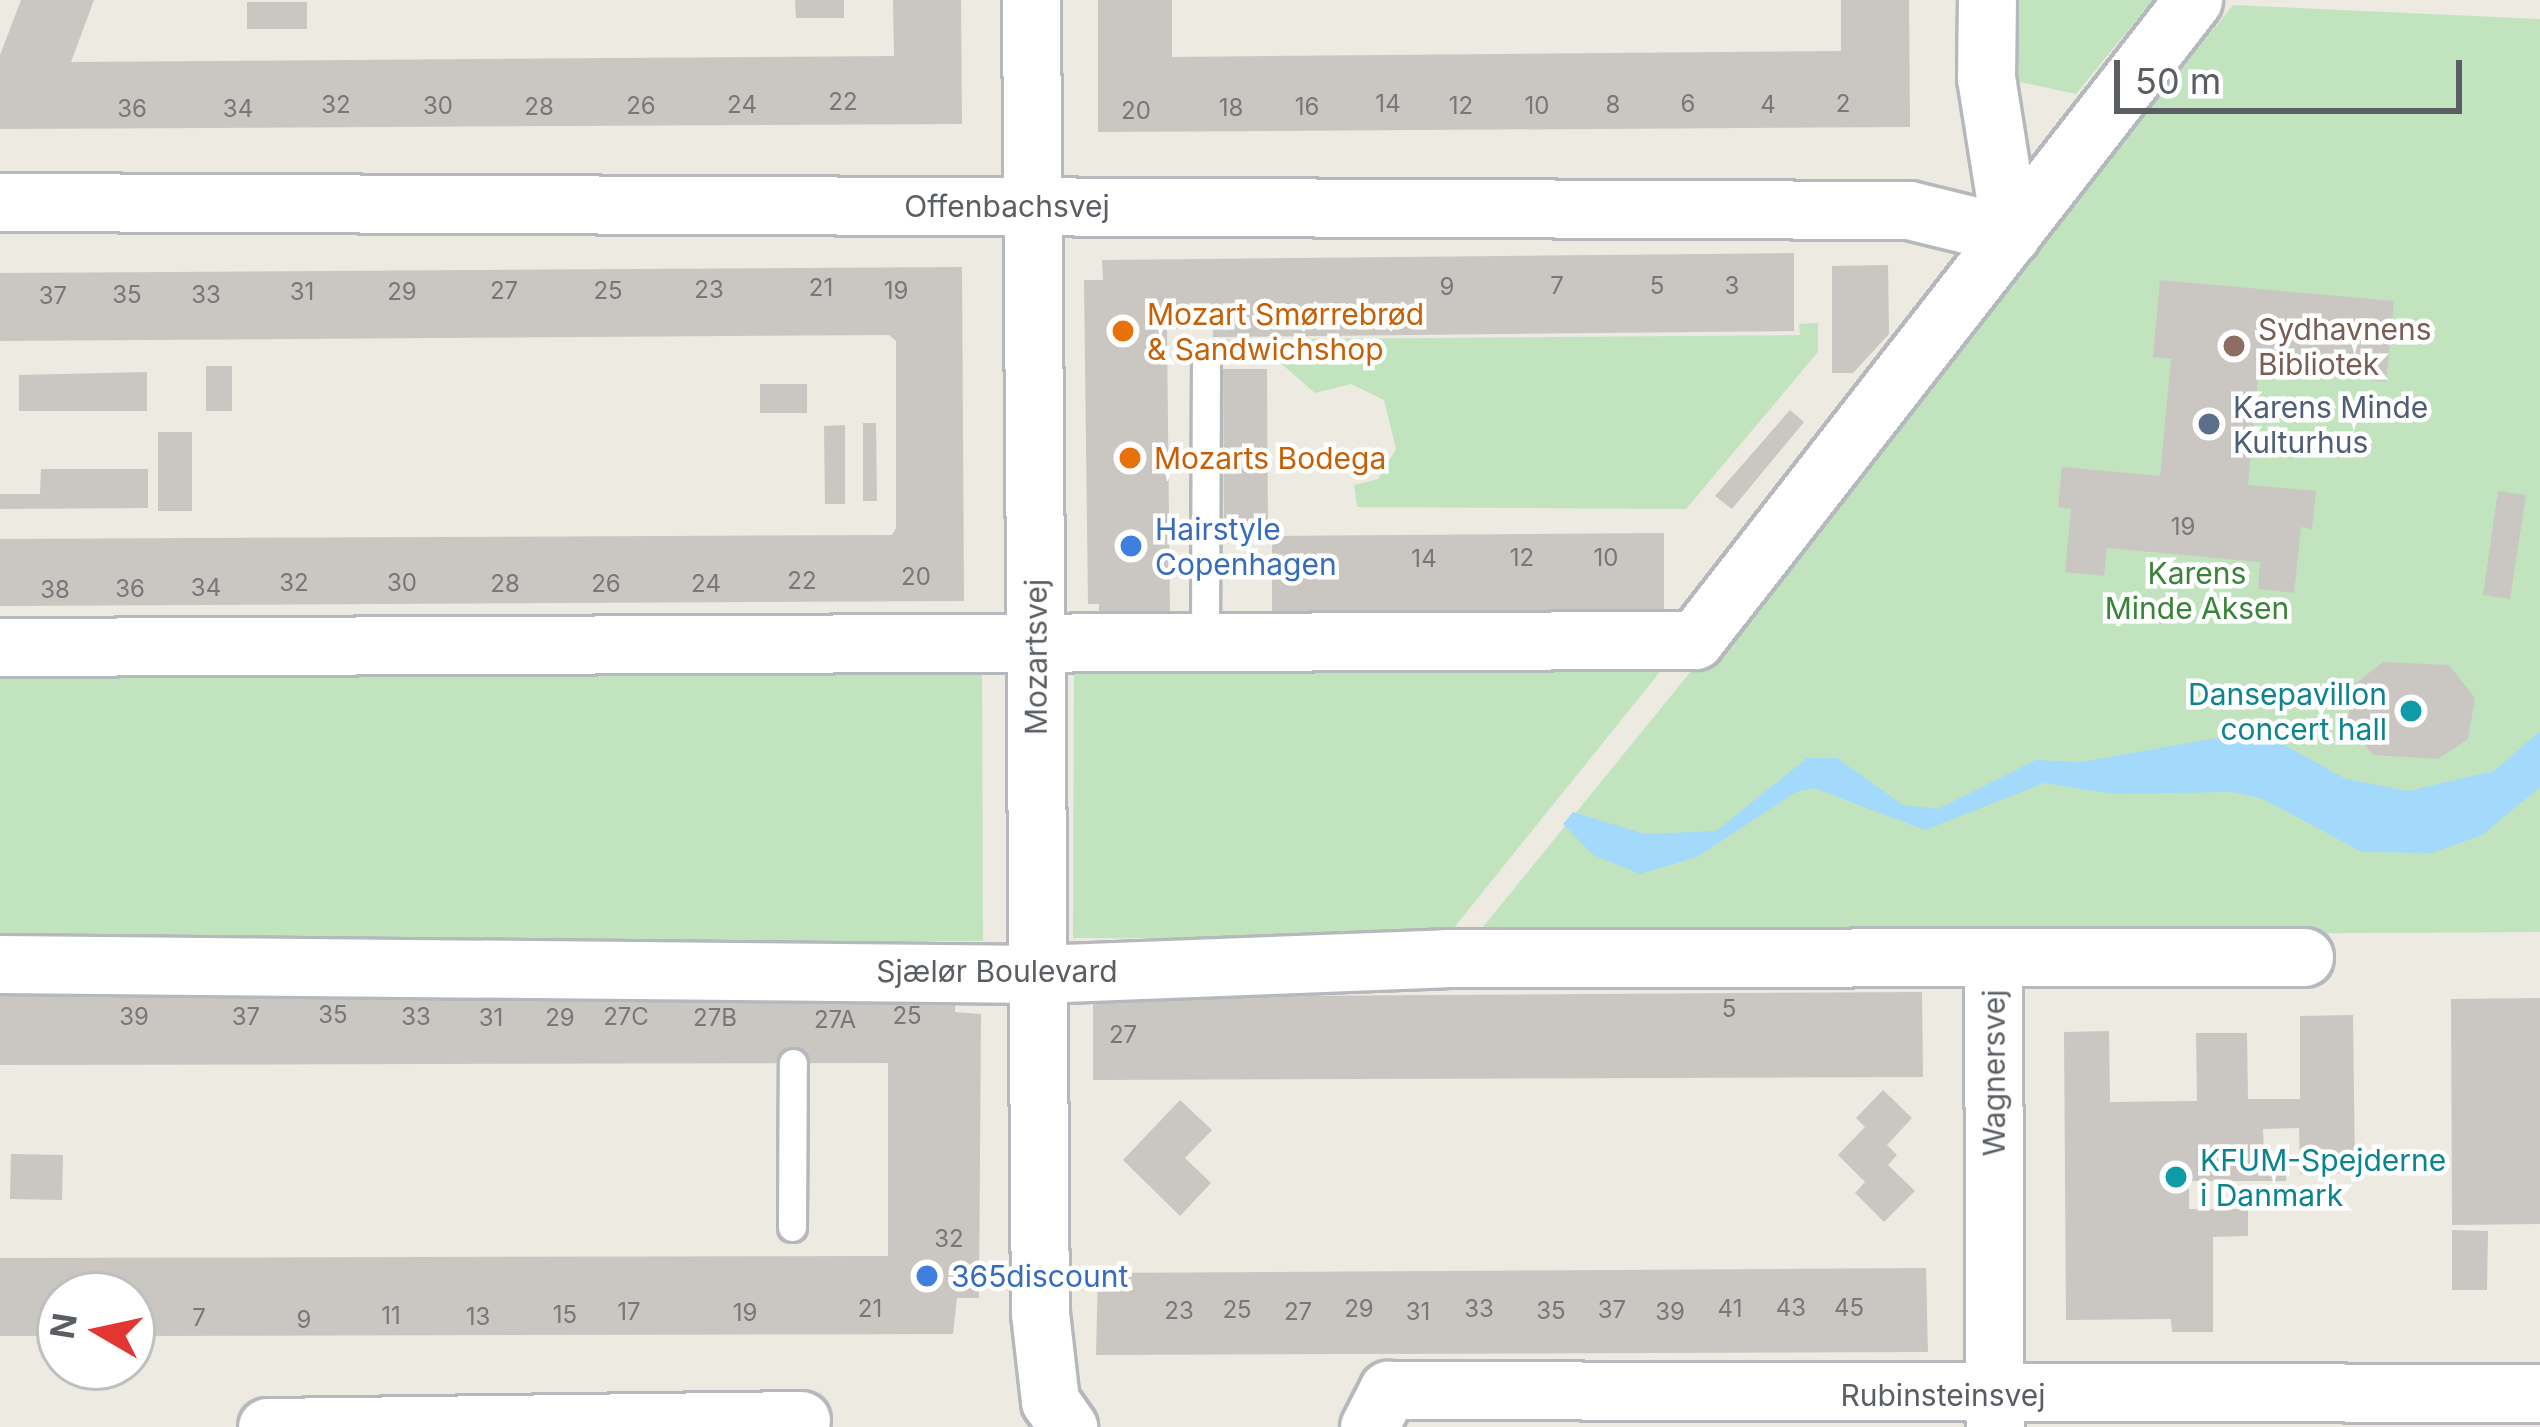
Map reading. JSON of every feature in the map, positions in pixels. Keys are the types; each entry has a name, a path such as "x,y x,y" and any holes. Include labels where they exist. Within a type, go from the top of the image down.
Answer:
{"street":[{"name":"Mozartsvej","path":"1031,0 1040,1313 1049,1418"},
{"path":"1987,0 1986,78 2011,235"},
{"path":"0,647 1695,640 2193,0"},
{"name":"Offenbachsvej","path":"0,202 1909,210 2011,235"},
{"name":"Wagnersvej","path":"1995,1411 1993,958 2304,957"},
{"name":"Sjælør Boulevard","path":"0,964 794,978 1446,958 1993,958"},
{"name":"Rubinsteinsvej","path":"1369,1427 1388,1390 1995,1411 2540,1394"},
{"path":"267,1427 800,1420"}],"lane":[{"path":"1205,364 1205,641"},
{"path":"792,1227 793,1063"}],"green space":[{"path":"2004,0 2153,0 2076,94 2006,79"},
{"name":"Karens Minde Aksen","path":"2233,5 2540,19 2540,932 1474,938"},
{"path":"1818,323 1818,352 1686,509 1357,507 1354,485 1378,479 1396,449 1384,400 1351,384 1315,393 1276,359 1193,357 1192,340 1800,335 1799,324"},
{"path":"1074,657 1672,657 1445,939 1073,938"},
{"path":"982,658 983,941 0,944 0,665"}],"water":[{"path":"2540,731 2540,787 2482,835 2432,853 2362,852 2263,799 2232,792 2113,794 2044,783 1925,830 1814,788 1796,792 1697,857 1640,874 1593,855 1563,824 1573,812 1645,834 1716,831 1807,758 1837,758 1903,805 1938,809 2036,760 2081,762 2228,736 2284,745 2346,779 2408,791 2494,771"}],"building":[{"path":"21,0 94,0 71,62 894,56 893,0 961,0 962,124 0,129 0,55"},
{"path":"795,0 844,0 844,18 796,18"},
{"path":"1098,0 1172,0 1172,57 1841,51 1841,0 1909,0 1910,127 1098,132"},
{"path":"247,2 307,2 307,29 247,29"},
{"path":"1794,253 1794,331 1213,337 1213,328 1167,329 1170,615 1099,616 1099,604 1088,604 1084,280 1103,280 1102,260"},
{"path":"1888,265 1889,334 1853,373 1832,373 1832,266"},
{"path":"962,267 964,601 0,606 0,539 892,535 896,528 896,341 889,335 0,341 0,273"},
{"name":"Karens Minde Kulturhus","path":"2160,280 2394,301 2386,382 2259,366 2248,485 2316,491 2312,529 2301,527 2294,593 2258,589 2260,562 2107,548 2104,576 2065,572 2071,509 2058,507 2062,467 2160,476 2171,359 2153,357"},
{"path":"206,366 232,366 232,411 206,411"},
{"path":"1223,369 1267,369 1268,540 1224,541"},
{"path":"147,372 147,411 19,411 19,375"},
{"path":"760,384 807,384 807,413 760,413"},
{"path":"1790,410 1804,422 1732,509 1715,496"},
{"path":"863,423 876,423 877,501 863,501"},
{"path":"845,425 845,504 825,504 824,426"},
{"path":"158,432 192,432 192,511 158,511"},
{"path":"41,469 148,469 148,508 0,509 0,494 40,494"},
{"path":"2498,491 2526,495 2510,599 2483,595"},
{"path":"1664,533 1664,614 1272,616 1272,536"},
{"name":"Dansepavillon concert hall","path":"2383,662 2449,665 2475,698 2468,739 2438,759 2373,755 2348,725 2351,687"},
{"path":"0,984 956,985 955,1012 981,1014 979,1298 957,1298 953,1334 156,1336 156,1271 36,1271 36,1336 0,1336 0,1258 888,1256 888,1063 0,1065"},
{"path":"1922,992 1923,1077 1093,1080 1093,997"},
{"path":"2540,998 2540,1224 2452,1225 2451,999"},
{"name":"KFUM-Spejderne i Danmark","path":"2353,1015 2355,1173 2300,1174 2299,1128 2263,1129 2264,1156 2286,1156 2286,1181 2189,1181 2189,1209 2248,1209 2248,1236 2213,1237 2213,1332 2172,1332 2171,1319 2066,1320 2064,1032 2109,1031 2110,1102 2197,1101 2196,1033 2247,1033 2248,1099 2300,1099 2300,1016"},
{"path":"1883,1090 1912,1118 1887,1145 1897,1155 1888,1165 1915,1191 1884,1222 1855,1193 1865,1182 1838,1155 1865,1127 1856,1118"},
{"path":"1180,1100 1212,1130 1185,1158 1211,1183 1180,1216 1123,1160"},
{"path":"11,1154 63,1155 62,1200 10,1199"},
{"path":"2452,1230 2488,1231 2487,1290 2452,1290"},
{"path":"1926,1268 1928,1352 1096,1355 1098,1273"}],"place":[{"name":"Mozart Smørrebrød & Sandwichshop","path":"1123,331"},
{"name":"Sydhavnens Bibliotek","path":"2234,346"},
{"name":"Karens Minde Kulturhus","path":"2209,424"},
{"name":"Mozarts Bodega","path":"1130,458"},
{"name":"Hairstyle Copenhagen","path":"1131,546"},
{"name":"Dansepavillon concert hall","path":"2411,711"},
{"name":"KFUM-Spejderne i Danmark","path":"2176,1177"},
{"name":"365discount","path":"927,1276"}]}
